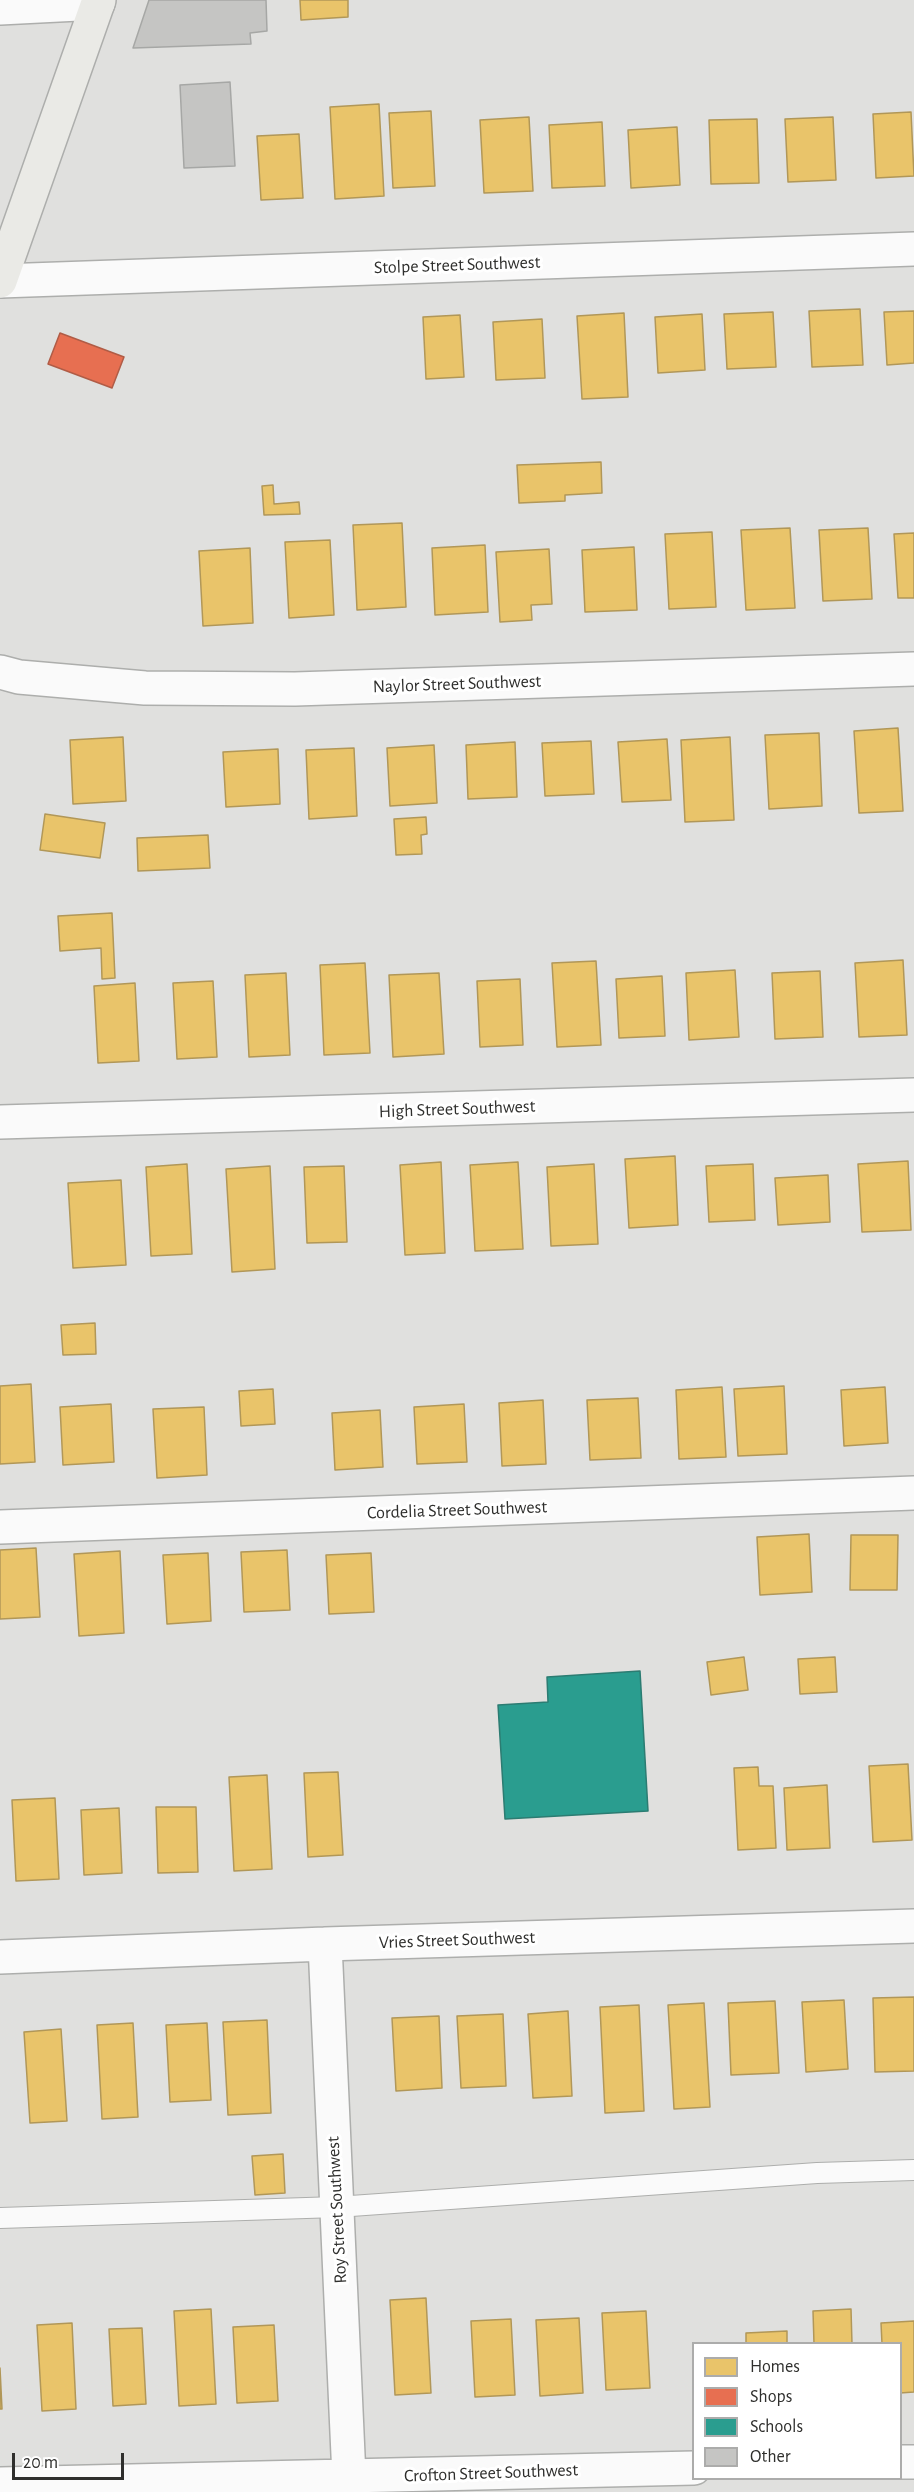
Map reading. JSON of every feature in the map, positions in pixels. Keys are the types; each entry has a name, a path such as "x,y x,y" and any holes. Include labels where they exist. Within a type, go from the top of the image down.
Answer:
{"main road":[{"path":"0,281 98,2"}],"street":[{"path":"0,8 98,2"},
{"name":"Stolpe Street Southwest","path":"0,281 914,249"},
{"name":"Naylor Street Southwest","path":"0,672 19,677 145,688 295,689 914,669"},
{"name":"High Street Southwest","path":"0,1122 914,1095"},
{"name":"Cordelia Street Southwest","path":"0,1527 914,1493"},
{"name":"Vries Street Southwest","path":"0,1957 325,1944 914,1926"},
{"name":"Roy Street Southwest","path":"325,1944 349,2477"},
{"name":"Crofton Street Southwest","path":"0,2484 692,2468"}],"lane":[{"path":"0,2218 337,2207 817,2173 914,2170"}],"building: Homes":[{"path":"300,0 348,0 348,17 301,20"},
{"path":"379,104 384,196 335,199 330,107"},
{"path":"431,111 435,186 393,188 389,113"},
{"path":"911,112 914,176 876,178 873,114"},
{"path":"529,117 533,191 484,193 480,120"},
{"path":"833,117 836,180 788,182 785,119"},
{"path":"757,119 759,183 711,184 709,120"},
{"path":"602,122 605,186 552,188 549,125"},
{"path":"677,127 680,185 631,188 628,130"},
{"path":"299,134 303,198 261,200 257,136"},
{"path":"860,309 863,365 812,367 809,311"},
{"path":"914,311 914,363 887,365 884,312"},
{"path":"773,312 776,367 727,369 724,314"},
{"path":"624,313 628,397 582,399 577,316"},
{"path":"702,314 705,370 658,373 655,317"},
{"path":"460,315 464,377 426,379 423,317"},
{"path":"542,319 545,378 496,380 493,322"},
{"path":"601,462 602,493 565,495 565,501 519,503 517,465"},
{"path":"273,485 274,504 299,502 300,514 264,515 262,486"},
{"path":"402,523 406,607 357,610 353,525"},
{"path":"790,528 795,608 746,610 741,530"},
{"path":"868,528 872,599 823,601 819,530"},
{"path":"712,532 716,607 669,609 665,534"},
{"path":"914,533 914,598 898,598 894,534"},
{"path":"330,540 334,615 289,618 285,542"},
{"path":"485,545 488,612 435,615 432,548"},
{"path":"634,547 637,610 585,612 582,550"},
{"path":"250,548 253,623 203,626 199,551"},
{"path":"549,549 552,604 531,605 532,620 500,622 496,552"},
{"path":"898,728 903,811 859,813 854,731"},
{"path":"819,733 822,806 769,809 765,735"},
{"path":"123,737 126,801 73,804 70,740"},
{"path":"730,737 734,820 685,822 681,740"},
{"path":"667,739 671,800 622,802 618,742"},
{"path":"591,741 594,794 545,796 542,743"},
{"path":"515,742 517,797 468,799 466,745"},
{"path":"434,745 437,803 390,806 387,748"},
{"path":"354,748 357,816 309,819 306,750"},
{"path":"278,749 280,804 226,807 223,752"},
{"path":"45,814 105,823 100,858 40,850"},
{"path":"426,817 427,834 421,835 422,854 396,855 394,819"},
{"path":"208,835 210,868 138,871 137,838"},
{"path":"112,913 115,978 102,979 101,948 60,951 58,916"},
{"path":"903,960 907,1035 859,1037 855,963"},
{"path":"596,961 601,1045 557,1047 552,963"},
{"path":"365,963 370,1053 324,1055 320,965"},
{"path":"735,970 739,1037 689,1040 686,973"},
{"path":"820,971 823,1037 775,1039 772,973"},
{"path":"286,973 290,1055 249,1057 245,975"},
{"path":"439,973 444,1054 393,1057 389,975"},
{"path":"662,976 665,1036 619,1038 616,979"},
{"path":"520,979 523,1045 480,1047 477,981"},
{"path":"213,981 217,1057 177,1059 173,983"},
{"path":"135,983 139,1061 98,1063 94,986"},
{"path":"675,1156 678,1225 629,1228 625,1159"},
{"path":"908,1161 911,1230 862,1232 858,1164"},
{"path":"441,1162 445,1253 405,1255 400,1165"},
{"path":"518,1162 523,1249 475,1251 470,1165"},
{"path":"187,1164 192,1254 151,1256 146,1167"},
{"path":"594,1164 598,1244 551,1246 547,1167"},
{"path":"753,1164 755,1220 709,1222 706,1166"},
{"path":"270,1166 275,1269 232,1272 226,1169"},
{"path":"344,1166 347,1242 307,1243 304,1167"},
{"path":"828,1175 830,1222 778,1225 775,1178"},
{"path":"121,1180 126,1265 73,1268 68,1183"},
{"path":"95,1323 96,1354 63,1355 61,1325"},
{"path":"31,1384 35,1462 0,1464 0,1386"},
{"path":"784,1386 787,1454 738,1456 734,1389"},
{"path":"722,1387 726,1457 679,1459 676,1390"},
{"path":"885,1387 888,1443 844,1446 841,1390"},
{"path":"273,1389 275,1424 241,1426 239,1391"},
{"path":"638,1398 641,1458 590,1460 587,1400"},
{"path":"543,1400 546,1464 502,1466 499,1403"},
{"path":"111,1404 114,1462 63,1465 60,1407"},
{"path":"464,1404 467,1462 417,1464 414,1407"},
{"path":"204,1407 207,1475 157,1478 153,1409"},
{"path":"380,1410 383,1467 335,1470 332,1413"},
{"path":"809,1534 812,1592 760,1595 757,1537"},
{"path":"851,1535 898,1535 897,1590 850,1590"},
{"path":"36,1548 40,1617 0,1619 0,1550"},
{"path":"287,1550 290,1610 244,1612 241,1552"},
{"path":"120,1551 124,1633 79,1636 74,1554"},
{"path":"208,1553 211,1621 167,1624 163,1555"},
{"path":"371,1553 374,1612 329,1614 326,1555"},
{"path":"744,1657 748,1690 711,1695 707,1662"},
{"path":"835,1657 837,1692 800,1694 798,1659"},
{"path":"908,1764 912,1840 873,1842 869,1766"},
{"path":"758,1767 759,1786 773,1786 776,1848 738,1850 734,1768"},
{"path":"338,1772 343,1855 308,1857 304,1773"},
{"path":"267,1775 272,1869 234,1871 229,1777"},
{"path":"827,1785 830,1848 787,1850 784,1788"},
{"path":"55,1798 59,1879 16,1881 12,1800"},
{"path":"156,1807 196,1807 198,1872 158,1873"},
{"path":"119,1808 122,1873 84,1875 81,1810"},
{"path":"914,1997 914,2071 875,2072 873,1998"},
{"path":"844,2000 848,2069 806,2072 802,2002"},
{"path":"775,2001 779,2073 731,2075 728,2003"},
{"path":"704,2003 710,2107 674,2109 668,2005"},
{"path":"639,2005 644,2111 605,2113 600,2007"},
{"path":"568,2011 572,2096 533,2098 528,2014"},
{"path":"503,2014 506,2086 461,2088 457,2016"},
{"path":"439,2016 442,2088 396,2091 392,2018"},
{"path":"267,2020 271,2113 228,2115 223,2022"},
{"path":"133,2023 138,2117 102,2119 97,2025"},
{"path":"207,2023 211,2100 170,2102 166,2025"},
{"path":"61,2029 67,2121 30,2123 24,2032"},
{"path":"283,2154 285,2193 255,2195 252,2156"},
{"path":"426,2298 431,2393 395,2395 390,2300"},
{"path":"211,2309 216,2404 179,2406 174,2311"},
{"path":"851,2309 852,2342 814,2342 813,2311"},
{"path":"646,2311 650,2388 606,2390 602,2313"},
{"path":"579,2318 583,2393 540,2396 536,2320"},
{"path":"511,2319 515,2395 475,2397 471,2321"},
{"path":"914,2321 914,2392 902,2393 902,2342 882,2342 881,2323"},
{"path":"72,2323 76,2409 42,2411 37,2325"},
{"path":"274,2325 278,2401 237,2403 233,2327"},
{"path":"142,2328 146,2404 113,2406 109,2329"},
{"path":"787,2331 787,2342 746,2342 746,2333"},
{"path":"0,2368 2,2409 0,2409"}],"building: Shops":[{"path":"60,333 124,357 112,388 48,364"}],"building: Schools":[{"path":"640,1671 648,1811 505,1819 498,1705 548,1702 547,1677"}],"building: Other":[{"path":"149,0 266,0 267,31 250,33 251,44 133,48"},
{"path":"230,82 235,166 184,168 180,85"}]}
